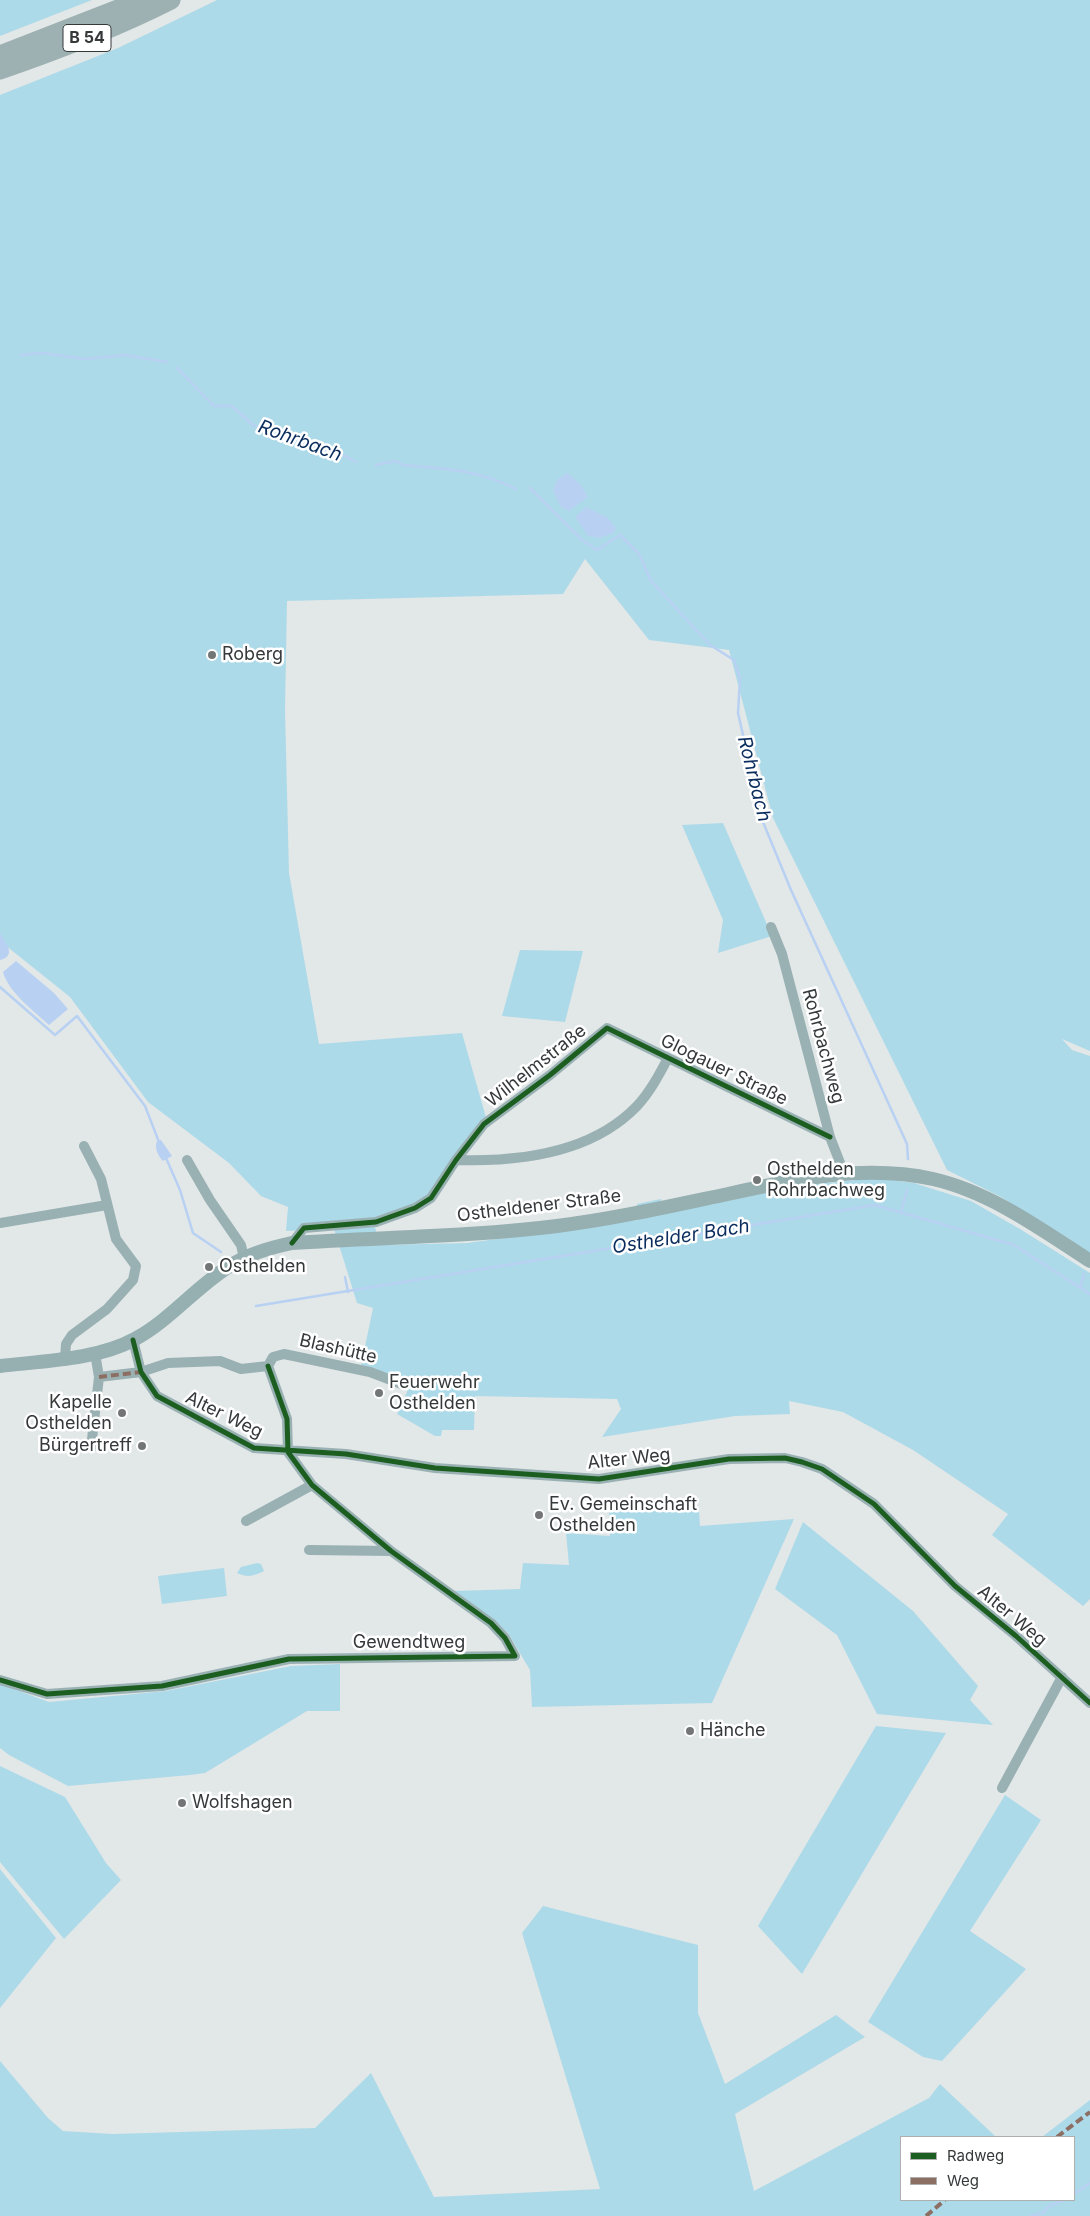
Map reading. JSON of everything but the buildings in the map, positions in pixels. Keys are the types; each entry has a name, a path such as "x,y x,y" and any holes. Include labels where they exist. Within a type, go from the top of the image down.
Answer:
{"highway":[{"name":"B 54","path":"0,55 142,0"},
{"name":"B 54","path":"0,70 74,44 145,14 171,0"}],"main road":[{"name":"Ostheldener Straße","path":"0,1366 95,1353 133,1340 164,1320 209,1281 244,1258 271,1247 292,1243 473,1235 558,1226 636,1213 810,1177 844,1173 904,1174 934,1179 973,1192 1023,1218 1090,1261"}],"street":[{"name":"Rohrbachweg","path":"771,927 782,954 830,1138 844,1173"},
{"name":"Glogauer Straße","path":"606,1028 830,1138"},
{"name":"Wilhelmstraße","path":"292,1243 304,1228 376,1222 415,1208 431,1198 456,1160 484,1124 550,1075 606,1028"},
{"path":"456,1160 487,1161 550,1152 577,1145 606,1131 636,1106 653,1086 668,1058"},
{"path":"65,1358 66,1344 72,1335 107,1309 133,1280 136,1266 116,1238 101,1179 84,1146"},
{"path":"187,1160 210,1200 241,1245 244,1258"},
{"path":"0,1223 107,1205"},
{"name":"Alter Weg","path":"133,1340 141,1372 157,1396 254,1448 288,1452 346,1454 435,1468 598,1479 729,1459 786,1458 822,1469 874,1504 955,1586 1090,1703"},
{"path":"91,1448 99,1377 95,1353"},
{"name":"Blashütte","path":"99,1377 141,1372 168,1363 220,1361 241,1369 268,1366 273,1357 284,1354 370,1372 404,1385"},
{"path":"268,1366 287,1419 288,1452"},
{"name":"Gewendtweg","path":"0,1680 47,1694 162,1686 289,1659 515,1656 506,1638 491,1623 391,1551 312,1485 288,1452"},
{"path":"246,1521 312,1485"},
{"path":"309,1550 391,1551"},
{"path":"1002,1788 1062,1677"}],"shaded area":[{"path":"0,0 92,0 0,36"},
{"path":"217,0 1090,0 1090,1051 1062,1039 1072,1050 1090,1056 1090,1255 1001,1197 947,1170 773,818 729,650 649,640 585,559 563,594 287,601 285,710 289,873 319,1044 462,1033 487,1121 431,1200 375,1227 380,1245 467,1243 638,1220 637,1204 661,1199 663,1214 797,1186 876,1178 914,1183 971,1201 1090,1273 1090,1599 1083,1606 992,1535 1008,1514 913,1450 843,1412 789,1401 790,1414 735,1416 602,1437 621,1409 617,1399 475,1396 474,1430 442,1430 441,1436 435,1436 397,1414 411,1383 361,1366 373,1308 357,1303 334,1229 286,1231 288,1207 261,1196 229,1163 148,1102 70,997 0,941 0,95 118,48"},
{"path":"567,473 580,484 588,497 569,511 561,507 553,491 557,480"},
{"path":"586,507 607,517 616,528 614,533 599,538 588,536 575,517"},
{"path":"723,823 772,936 718,953 723,920 682,825"},
{"path":"0,933 9,952 8,956 0,960"},
{"path":"520,950 583,951 565,1022 502,1016"},
{"path":"16,961 54,993 68,1009 49,1025 16,994 6,980 3,972"},
{"path":"161,1140 172,1156 163,1161 156,1149 157,1141"},
{"path":"609,1511 699,1511 700,1526 794,1519 712,1703 532,1707 530,1670 508,1633 454,1591 520,1589 523,1563 569,1565 566,1533 610,1536"},
{"path":"803,1522 913,1611 978,1686 970,1700 993,1725 877,1714 837,1635 775,1589"},
{"path":"257,1563 261,1564 264,1571 251,1576 237,1573 241,1567"},
{"path":"224,1568 227,1596 162,1604 158,1576"},
{"path":"340,1664 340,1711 307,1711 205,1773 68,1786 9,1755 0,1748 0,1684 49,1702 166,1691 291,1666"},
{"path":"876,1726 946,1733 802,1974 758,1926"},
{"path":"0,1766 65,1797 106,1863 121,1880 64,1939 0,1862"},
{"path":"1005,1795 1041,1820 970,1931 1026,1969 942,2061 923,2057 868,2022"},
{"path":"0,1869 56,1938 0,2008"},
{"path":"543,1906 698,1945 698,2013 725,2084 836,2015 865,2037 735,2114 754,2191 929,2098 940,2084 995,2136 900,2136 900,2201 1075,2201 1075,2136 1043,2136 1090,2100 1090,2216 0,2216 0,2061 48,2118 63,2131 113,2134 315,2128 371,2073 434,2197 600,2189 522,1933"}],"waterway":[{"name":"Rohrbach","path":"21,355 42,353 85,359 124,355 167,362"},
{"name":"Rohrbach","path":"177,368 214,406 232,406 254,426 276,428 287,440 345,456 356,462"},
{"name":"Rohrbach","path":"376,465 396,461 403,465 461,471 489,478 516,489"},
{"name":"Rohrbach","path":"530,488 582,540 597,550 620,535 639,554 651,581 710,645 734,660 740,679 738,713 763,822 791,890 907,1144 908,1159"},
{"path":"0,987 55,1035 77,1016 145,1106 159,1142"},
{"path":"166,1158 180,1190 193,1233 221,1252"},
{"name":"Rohrbach","path":"901,1212 907,1190"},
{"name":"Osthelder Bach","path":"256,1306 875,1205 1014,1245 1090,1294"},
{"path":"1080,1288 1084,1274"},
{"path":"345,1277 348,1292"},
{"path":"1075,2193 1090,2183"},
{"path":"1031,2216 1043,2213 1049,2206 1062,2201"}],"marked path":[{"path":"99,1377 141,1372"},
{"path":"1058,2136 1090,2112"},
{"path":"926,2216 944,2201"}],"cycle path":[{"path":"292,1243 304,1228 376,1222 415,1208 431,1198 456,1160 484,1124 550,1075 607,1028 830,1137"},
{"path":"133,1340 141,1372 157,1396 254,1448 346,1454 435,1468 599,1479 729,1459 785,1458 822,1469 874,1504 955,1586 1016,1636 1090,1703"},
{"path":"0,1680 47,1694 162,1686 289,1659 515,1656 505,1638 491,1623 391,1551 312,1485 288,1452 287,1419 268,1366"}],"place":[{"name":"Roberg","path":"212,655"},
{"name":"Osthelden Rohrbachweg","path":"757,1180"},
{"name":"Osthelden","path":"209,1267"},
{"name":"Feuerwehr Osthelden","path":"379,1393"},
{"name":"Kapelle Osthelden","path":"122,1413"},
{"name":"Bürgertreff","path":"142,1446"},
{"name":"Ev. Gemeinschaft Osthelden","path":"539,1515"},
{"name":"Hänche","path":"690,1731"},
{"name":"Wolfshagen","path":"182,1803"}]}
